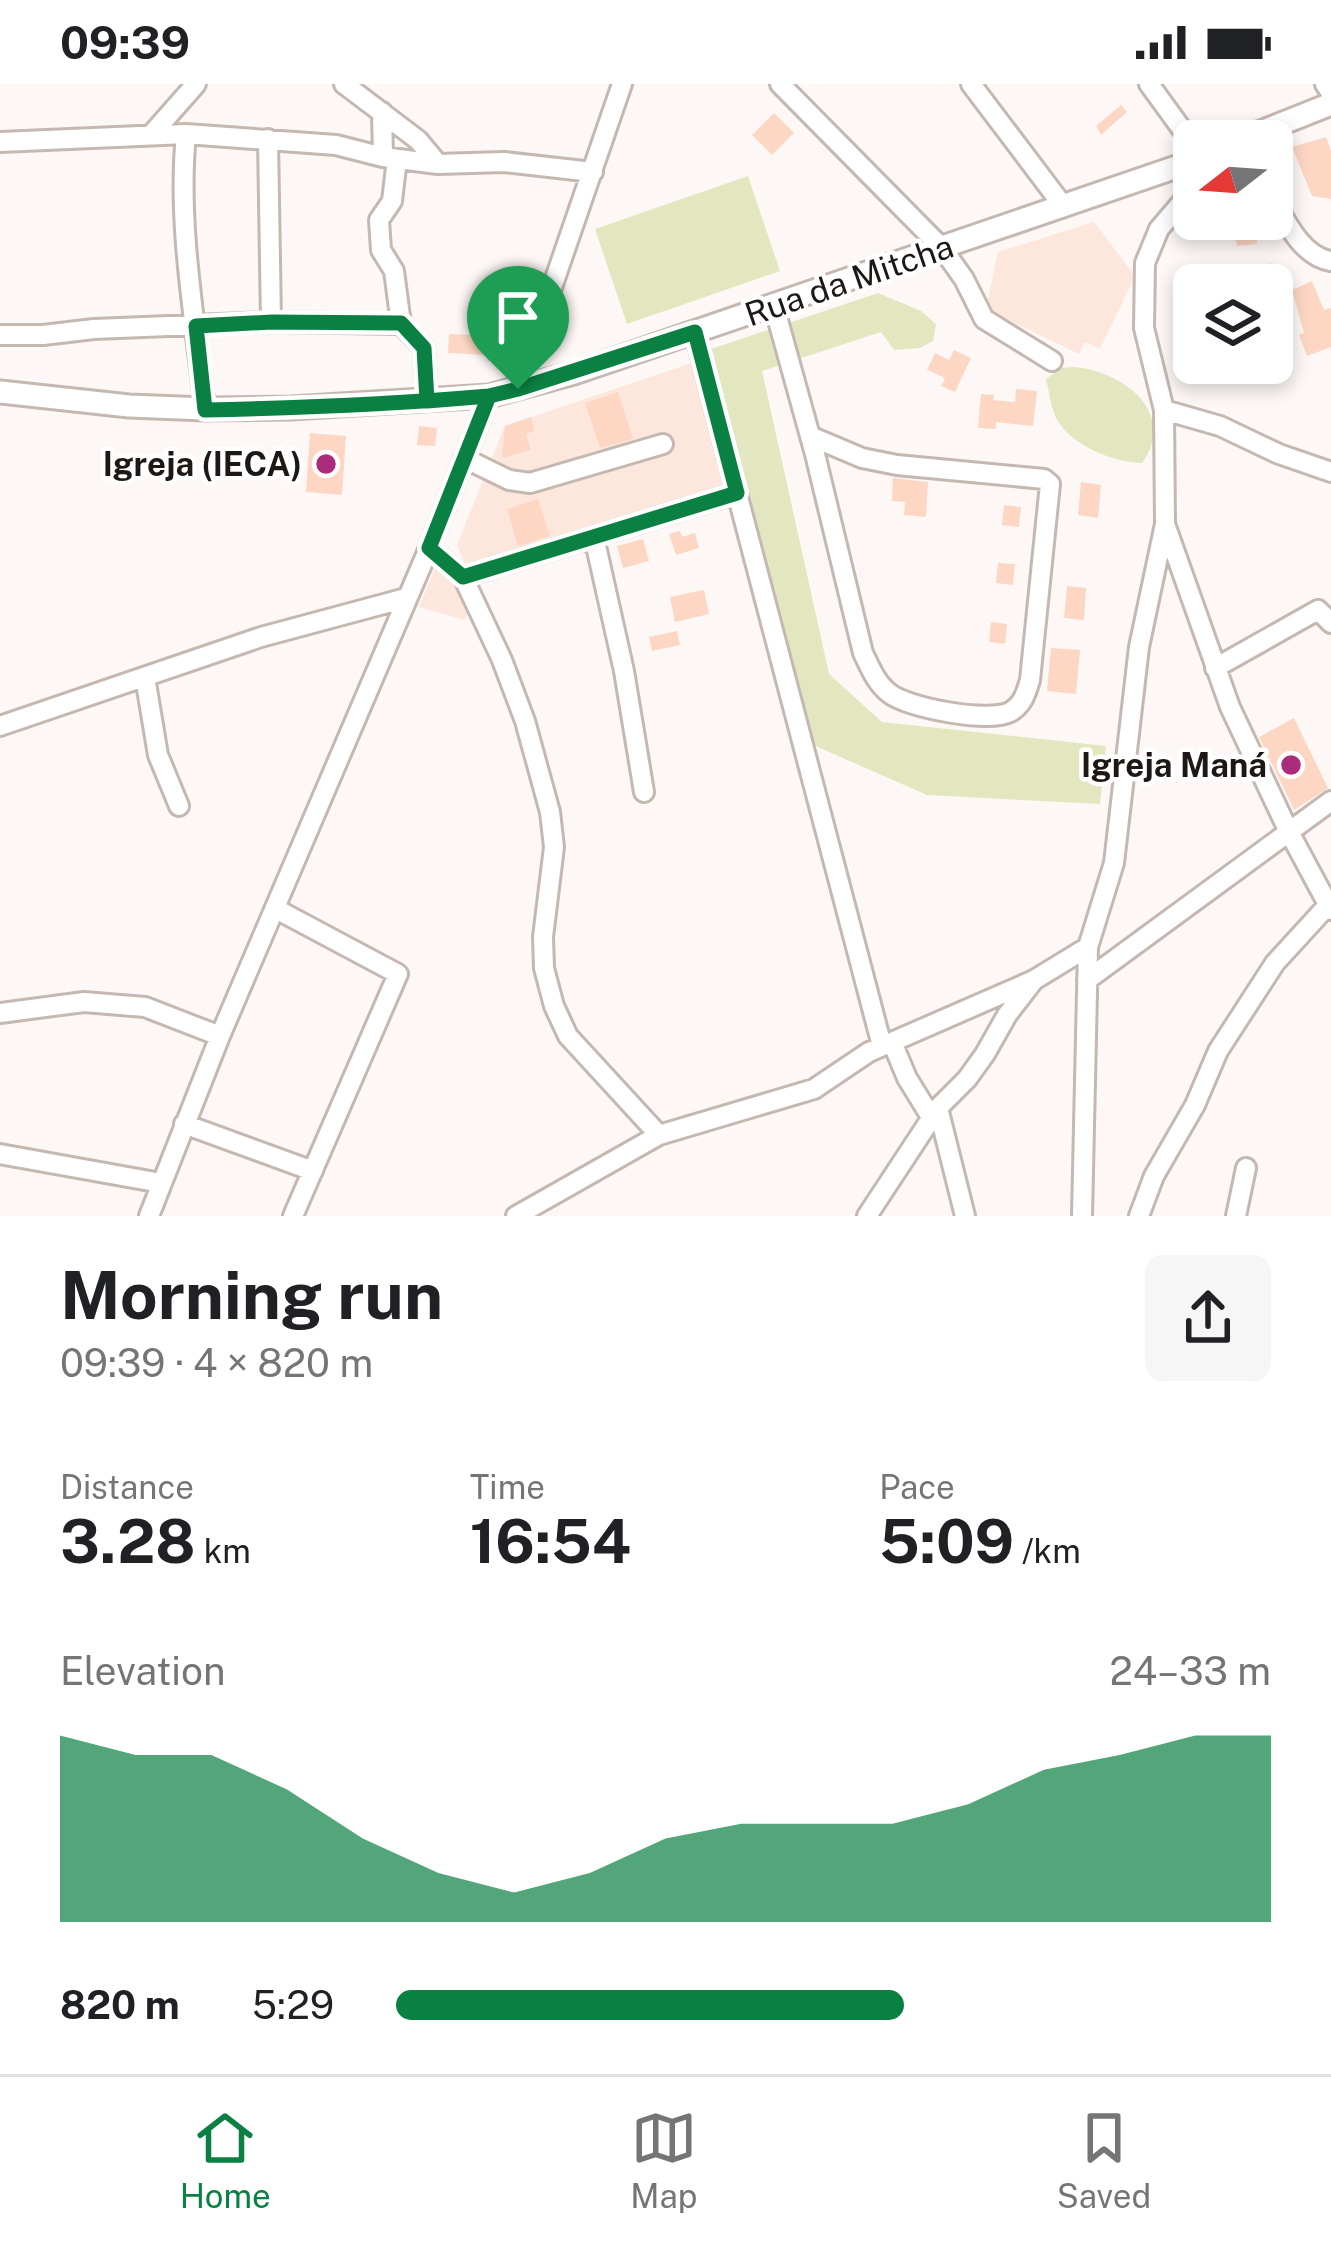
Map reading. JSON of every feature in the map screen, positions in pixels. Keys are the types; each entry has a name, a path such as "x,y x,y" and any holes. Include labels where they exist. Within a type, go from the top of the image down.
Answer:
{"main road":[{"path":"1291,120 1331,104"},
{"name":"Rua da Mitcha","path":"0,392 205,410 489,396 774,306 1173,168"}],"street":[{"path":"152,135 196,84"},
{"path":"344,84 418,140 438,164"},
{"path":"780,84 942,248 984,319 1052,362"},
{"path":"971,84 1064,207"},
{"path":"1149,84 1175,120"},
{"path":"1325,84 1331,93"},
{"path":"518,389 618,85"},
{"path":"382,112 392,201 379,220 381,250 394,271 401,323 424,348 427,401"},
{"path":"186,134 184,211 205,410"},
{"path":"0,142 186,134 336,145 438,164 505,162 592,172"},
{"path":"268,139 272,322"},
{"path":"1082,1216 1088,947 1114,863 1139,646 1165,524 1164,410 1144,328 1145,262 1159,229 1173,213"},
{"path":"1293,229 1316,258 1331,262"},
{"path":"774,306 863,653 875,678 890,694 912,706 989,716 1010,712 1024,699 1030,680 1049,484 1044,479 862,458 810,436"},
{"path":"0,334 272,322 401,323"},
{"path":"695,332 887,1044 913,1090 934,1113 964,1216"},
{"path":"149,1216 489,396"},
{"path":"1164,410 1220,425 1279,454 1331,472"},
{"path":"464,458 508,480 530,483 663,444"},
{"path":"463,577 737,493"},
{"path":"1139,1216 1154,1176 1195,1105 1218,1051 1276,963 1330,907 1230,707 1165,524"},
{"path":"594,537 644,792"},
{"path":"429,548 463,577 502,660 550,812 554,848 543,937 544,968 554,1006 568,1036 659,1136"},
{"path":"0,726 261,637 406,598"},
{"path":"1215,668 1318,610 1331,622"},
{"path":"145,676 158,755 179,806"},
{"path":"1087,980 1331,801"},
{"path":"276,909 398,974 293,1216"},
{"path":"516,1216 659,1136 814,1089 887,1044 1034,980 1088,947"},
{"path":"867,1216 934,1113 986,1054 1006,1015 1034,980"},
{"path":"0,1013 84,1002 145,1007 220,1036"},
{"path":"184,1124 313,1171"},
{"path":"0,1154 161,1183"},
{"path":"1236,1216 1246,1168"}],"shaded area":[{"path":"1094,222 1135,276 1100,349 1085,342 1079,354 986,309 998,252"},
{"path":"692,363 726,486 466,565 457,545 505,426"},
{"path":"438,561 473,597 465,620 419,607"}],"green space":[{"path":"748,176 780,271 627,324 595,229"},
{"path":"878,293 921,311 936,324 933,341 920,348 894,350 881,332 762,371 829,674 882,722 1106,746 1100,804 927,795 811,744 711,349"},
{"path":"1061,368 1109,376 1139,397 1154,427 1142,463 1094,451 1063,428 1054,414 1046,379"}],"building":[{"path":"1121,105 1127,112 1101,135 1096,126"},
{"path":"774,113 794,133 772,155 752,135"},
{"path":"1326,137 1331,151 1331,199 1312,196 1293,147"},
{"path":"1236,240 1257,240 1257,244 1237,246"},
{"path":"1312,281 1324,310 1331,308 1331,347 1307,356 1293,290"},
{"path":"494,316 523,330 503,367 487,360 489,355 448,353 449,334 485,335"},
{"path":"954,350 971,358 955,392 941,386 945,378 927,370 935,353 949,360"},
{"path":"1016,389 1037,391 1033,426 996,422 996,429 978,428 981,394 1015,402"},
{"path":"618,392 633,439 600,448 585,403"},
{"path":"531,417 534,431 526,434 531,450 502,458 505,426"},
{"path":"419,426 437,428 435,446 417,445"},
{"name":"Igreja (IECA)","path":"310,433 346,436 342,495 306,492"},
{"path":"893,478 928,482 926,517 904,515 905,502 892,501"},
{"path":"1081,482 1101,485 1098,518 1078,515"},
{"path":"538,499 550,536 518,546 507,509"},
{"path":"1004,505 1021,507 1019,527 1002,525"},
{"path":"680,531 682,537 695,533 699,548 676,555 669,534"},
{"path":"643,539 649,561 623,568 617,546"},
{"path":"998,563 1015,564 1013,585 996,583"},
{"path":"1067,586 1086,588 1084,620 1064,618"},
{"path":"704,590 709,614 675,622 670,597"},
{"path":"991,622 1007,624 1005,644 989,642"},
{"path":"677,631 680,645 652,651 649,637"},
{"path":"1051,648 1080,650 1076,694 1047,691"},
{"name":"Igreja Maná","path":"1294,718 1328,788 1294,810 1259,737"}],"place":[{"name":"Igreja (IECA)","path":"326,464"},
{"name":"Igreja Maná","path":"1291,765"}],"route":[{"path":"518,389 427,401 424,348 401,323 196,326 205,410 291,408 427,401 489,396 429,548 463,577 737,493 695,332 518,389"}]}
